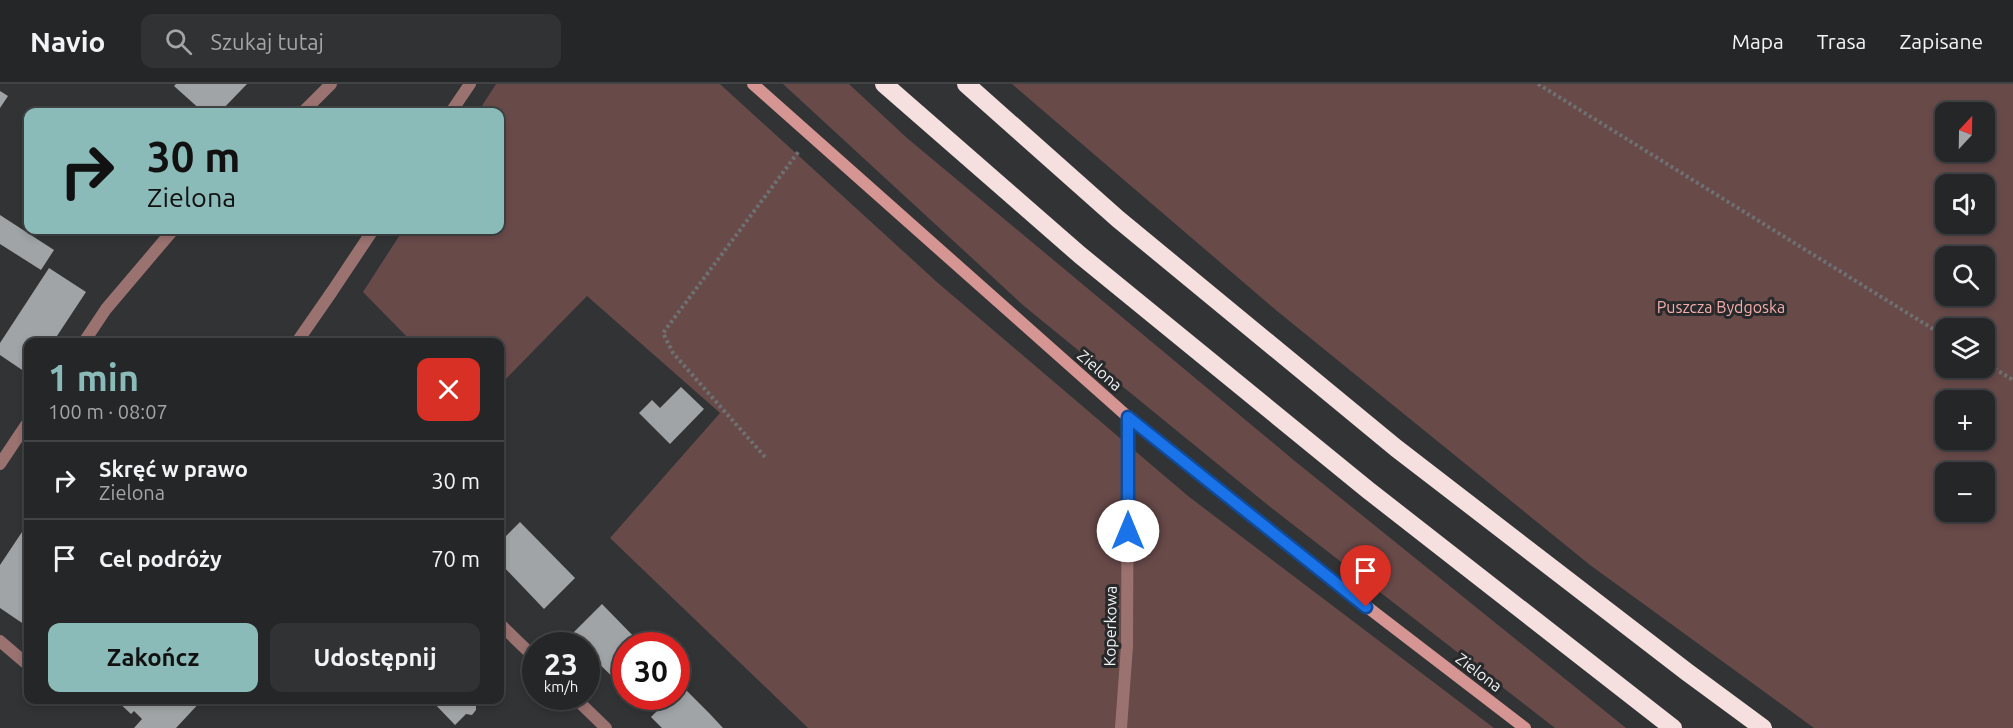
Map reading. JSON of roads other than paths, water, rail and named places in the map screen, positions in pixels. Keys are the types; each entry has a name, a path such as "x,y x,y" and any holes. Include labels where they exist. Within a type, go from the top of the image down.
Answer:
{"highway":[{"path":"884,84 1080,255 1368,490 1673,728"},
{"path":"966,84 1118,219 1396,448 1763,728"}],"street":[{"path":"307,108 331,84"},
{"path":"454,108 470,84"},
{"name":"Zielona","path":"753,84 1128,417 1349,593 1525,728"},
{"path":"87,338 106,309 170,234"},
{"path":"300,338 370,234"},
{"name":"Koperkowa","path":"1121,728 1127,646 1128,417"},
{"path":"0,464 24,428"},
{"path":"504,628 522,645"},
{"path":"0,642 24,662"},
{"path":"587,710 606,728"}],"park label":[{"name":"Puszcza Bydgoska","path":"1721,307"}]}
